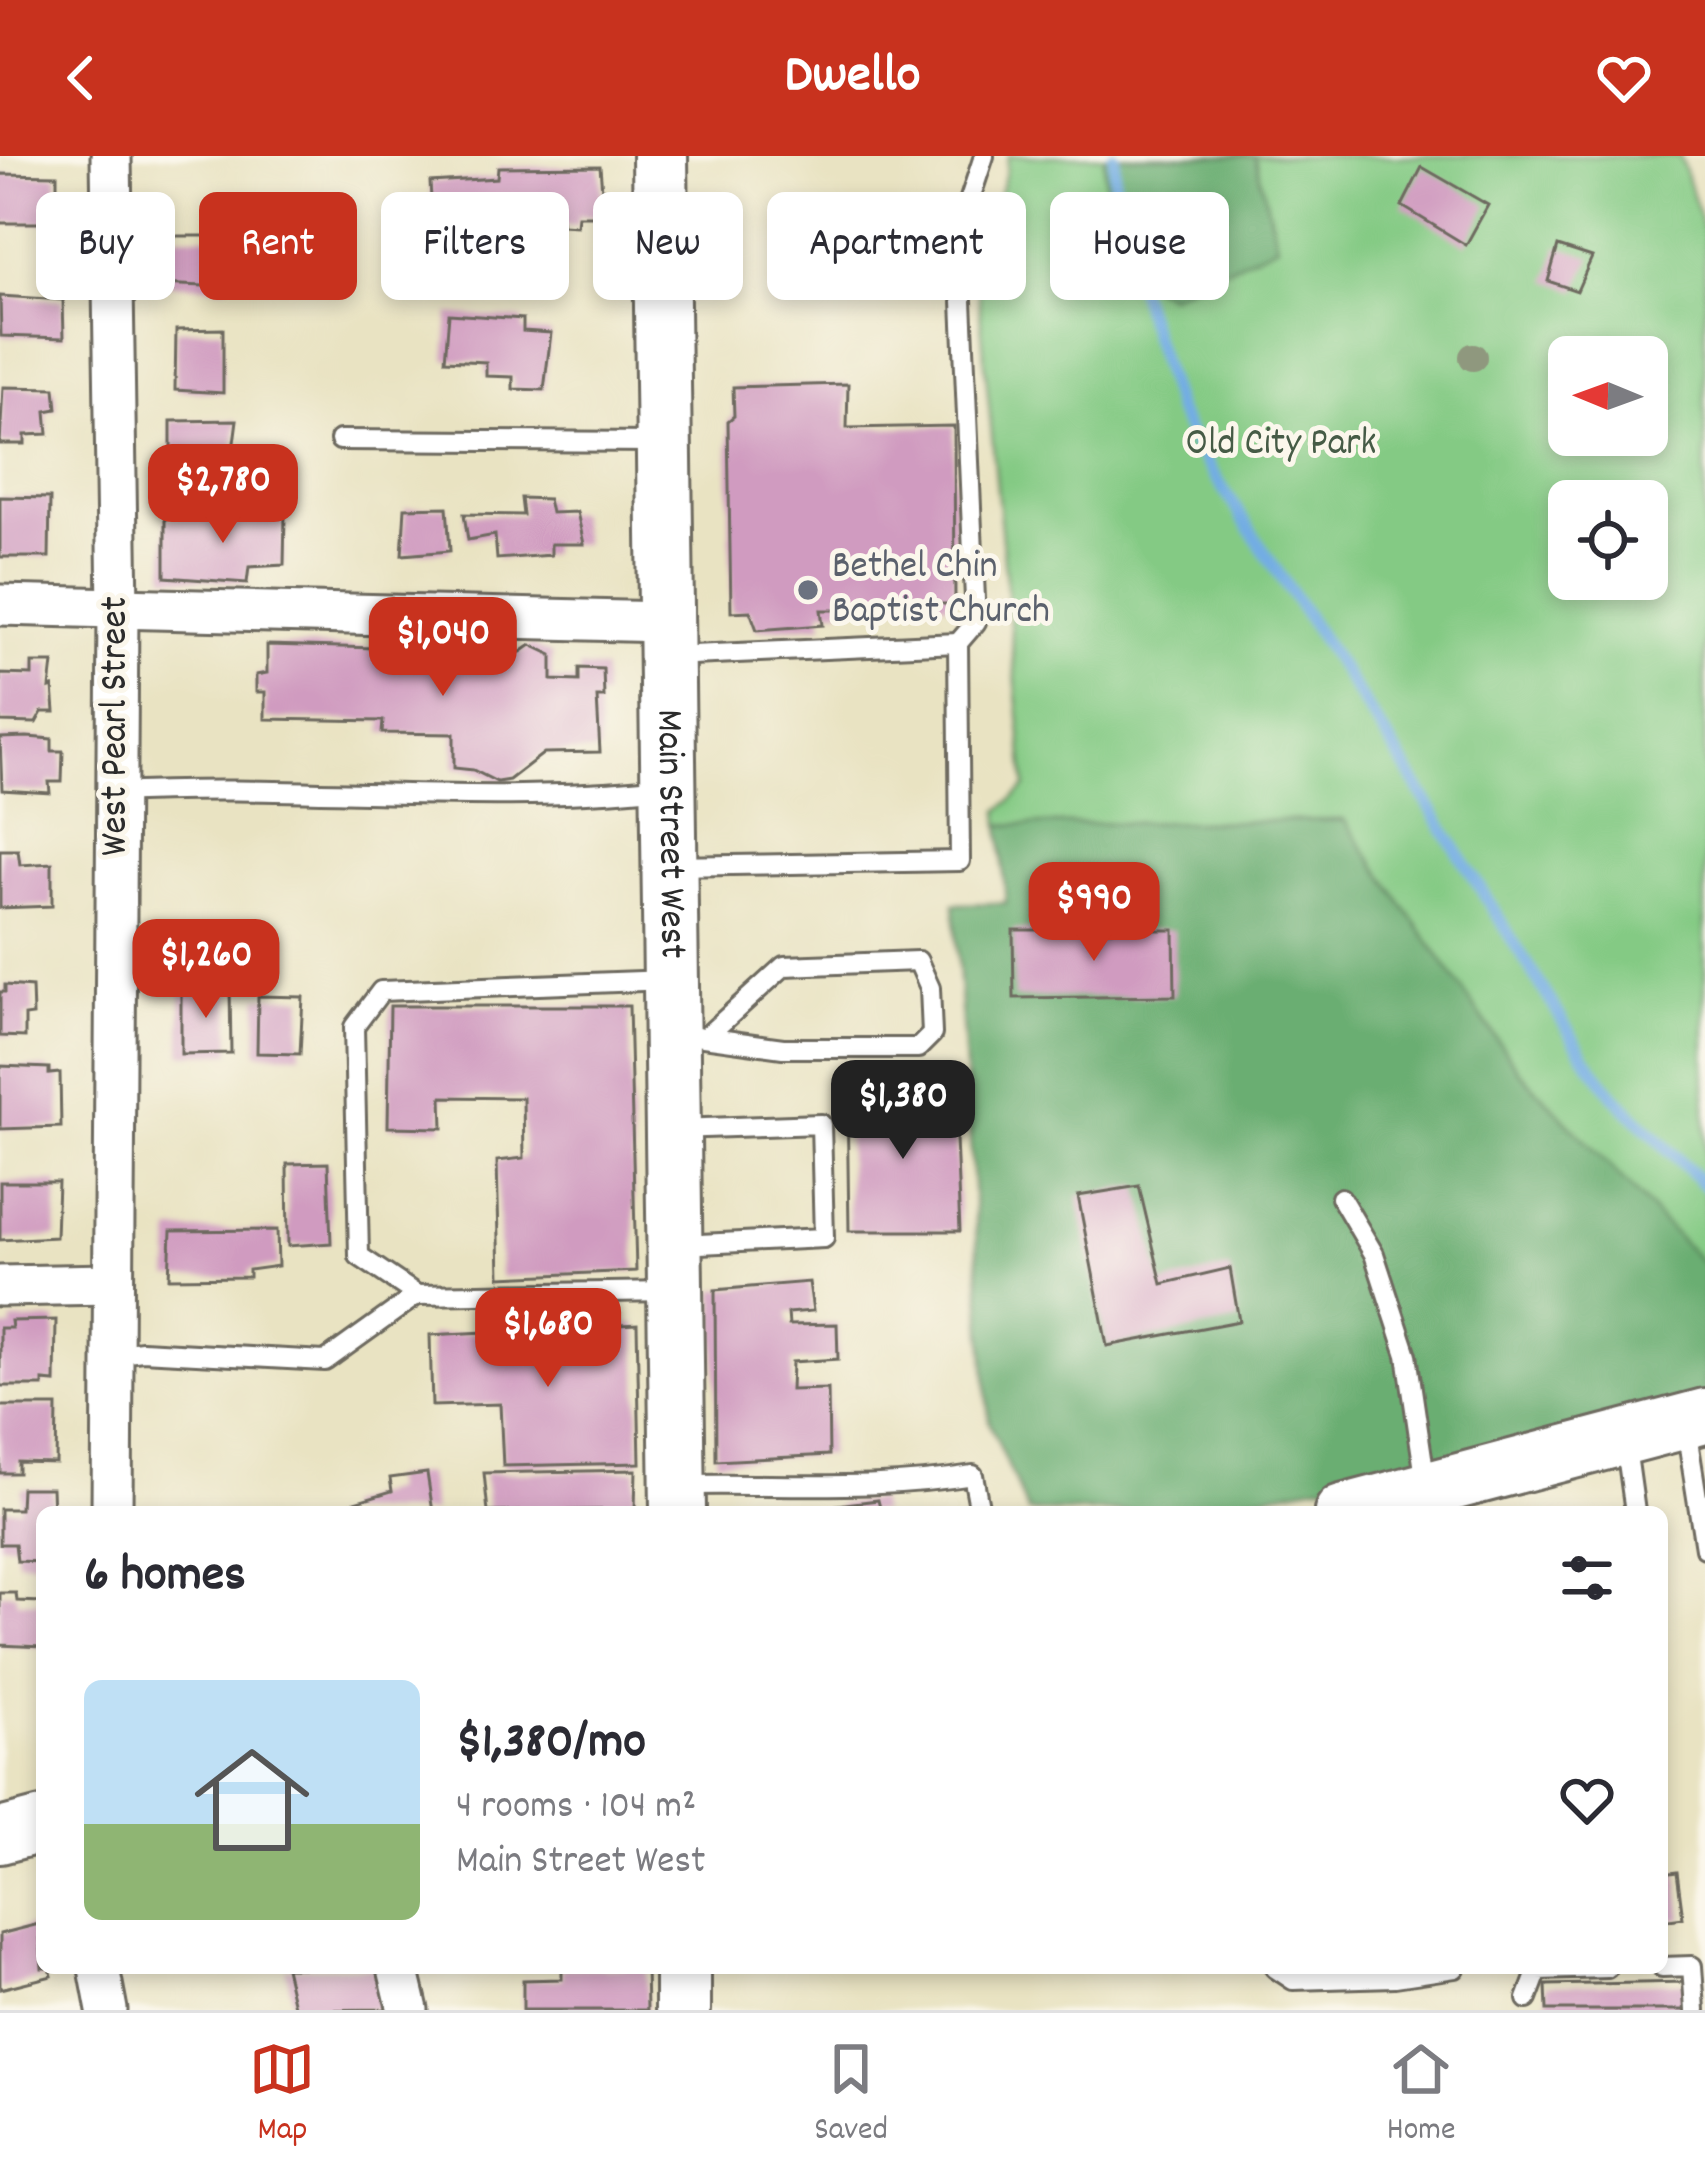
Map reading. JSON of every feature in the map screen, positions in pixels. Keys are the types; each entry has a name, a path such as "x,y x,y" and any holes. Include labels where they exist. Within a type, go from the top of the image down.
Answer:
{"main road":[{"name":"Main Street West","path":"660,156 668,866 684,1016 671,1130 678,1499"},
{"path":"1392,1506 1433,1501 1624,1435 1695,1419"},
{"path":"0,1835 36,1826"},
{"path":"683,1974 683,2010"}],"street":[{"name":"West Pearl Street","path":"111,156 118,608 112,1506"},
{"path":"0,604 665,639"},
{"path":"0,1286 111,1283"},
{"path":"100,1974 107,2010"},
{"path":"399,1974 408,2010"}],"lane":[{"path":"668,866 960,861 958,643 976,622 959,232 984,156"},
{"path":"340,440 663,442"},
{"path":"665,639 958,643"},
{"path":"116,793 495,793 668,786"},
{"path":"417,1295 359,1256 355,1028 381,991 684,1016 784,1048 918,1048 932,1034 933,1010 918,961 784,966 684,1016"},
{"path":"112,1355 142,1351 325,1361 417,1295 673,1268 824,1238 821,1124 671,1130"},
{"path":"1341,1198 1374,1254 1407,1355 1418,1450 1433,1501"},
{"path":"1695,1419 1705,1548"},
{"path":"1624,1435 1634,1506"},
{"path":"678,1499 908,1485 974,1474 979,1506"},
{"path":"1668,1967 1692,1966 1695,2010"},
{"path":"1284,1974 1293,1980 1415,1974"},
{"path":"1527,1999 1536,1974"}],"green space":[{"name":"Old City Park","path":"1008,156 1680,156 1705,235 1705,1383 1236,822 1000,825 999,811 1026,787 979,300 1026,300 1026,192 999,192"},
{"path":"1104,156 1255,156 1277,245 1229,267 1229,192 1106,192"},
{"path":"1344,820 1519,1071 1705,1266 1705,1411 1208,1506 1025,1506 989,1422 954,904 1006,903 1000,825"}],"building":[{"path":"600,166 602,192 593,192 593,216 578,216 577,226 569,225 569,192 431,192 430,182 497,178 498,167"},
{"path":"1422,167 1488,205 1466,245 1402,206"},
{"path":"0,174 57,175 57,192 36,192 36,223 0,223"},
{"path":"175,236 199,236 199,286 175,285"},
{"path":"1558,246 1592,257 1577,291 1548,281"},
{"path":"0,296 63,300 64,338 1,336"},
{"path":"449,314 523,319 523,331 551,333 544,390 513,389 513,377 486,376 486,362 445,360"},
{"path":"223,329 223,393 175,390 176,330"},
{"path":"848,384 847,428 954,426 955,604 842,604 842,610 821,610 823,625 757,630 750,611 731,612 728,421 734,416 733,387"},
{"path":"3,387 55,388 57,409 46,411 48,434 25,435 25,444 0,444"},
{"path":"237,420 230,473 171,475 171,421"},
{"path":"0,497 50,498 49,557 0,557"},
{"path":"521,498 548,499 551,513 577,512 584,544 551,544 551,555 497,559 495,535 468,540 464,514 523,515"},
{"path":"447,507 450,551 402,555 405,508"},
{"path":"285,515 284,565 249,567 247,583 165,577 165,518"},
{"path":"267,645 521,652 531,645 552,655 552,680 579,681 579,668 603,669 604,697 597,697 600,752 544,753 509,780 497,782 473,770 454,768 454,734 382,733 383,721 265,719 265,692 256,692 256,675 267,673"},
{"path":"32,663 53,663 50,688 55,712 42,712 36,723 0,722 0,674 32,675"},
{"path":"0,738 52,739 52,751 63,751 62,782 49,782 50,793 2,790"},
{"path":"0,850 18,850 20,865 52,863 52,906 0,908"},
{"path":"1013,930 1174,930 1175,996 1014,998"},
{"path":"5,985 32,987 33,1015 25,1016 25,1037 0,1036 0,992 5,992"},
{"path":"230,986 231,1053 181,1054 181,989"},
{"path":"258,996 303,997 300,1054 257,1053"},
{"path":"390,1006 629,1006 636,1271 500,1277 497,1161 524,1158 523,1098 442,1097 443,1128 388,1127"},
{"path":"0,1066 49,1068 49,1074 60,1073 61,1127 0,1129"},
{"path":"954,1092 960,1231 849,1231 847,1094"},
{"path":"328,1163 331,1243 288,1246 287,1164"},
{"path":"0,1182 58,1182 56,1237 0,1240"},
{"path":"1139,1186 1162,1284 1230,1268 1239,1321 1107,1346 1078,1196"},
{"path":"277,1230 278,1266 249,1270 249,1277 169,1278 171,1231"},
{"path":"809,1282 813,1311 788,1313 789,1325 837,1324 838,1359 792,1362 791,1390 828,1389 829,1455 716,1461 715,1290"},
{"path":"56,1320 55,1382 0,1386 0,1328 12,1328 11,1321"},
{"path":"637,1324 640,1463 503,1466 500,1404 432,1406 430,1335"},
{"path":"0,1406 57,1406 56,1463 18,1462 18,1473 0,1473"},
{"path":"636,1470 635,1506 487,1506 484,1473"},
{"path":"427,1473 432,1506 344,1506 392,1491 390,1478"},
{"path":"21,1488 52,1488 53,1506 36,1506 36,1562 17,1561 15,1544 0,1544 0,1509 20,1509"},
{"path":"878,1500 880,1506 837,1506"},
{"path":"0,1593 16,1593 17,1601 36,1602 36,1647 0,1645"},
{"path":"1677,1872 1683,1918 1668,1920 1668,1873"},
{"path":"36,1925 36,1974 52,1976 0,1989 0,1934"},
{"path":"286,1974 381,1974 388,2009 295,2010"},
{"path":"562,1974 646,1974 647,2010 523,2010 523,1980 562,1979"},
{"path":"1685,1982 1686,2010 1547,2010 1546,1985"}],"waterway":[{"path":"1114,156 1115,210 1127,253 1177,411 1199,452 1396,752 1585,1057 1615,1097 1705,1186"}],"place":[{"name":"Bethel Chin Baptist Church","path":"808,590"}]}
